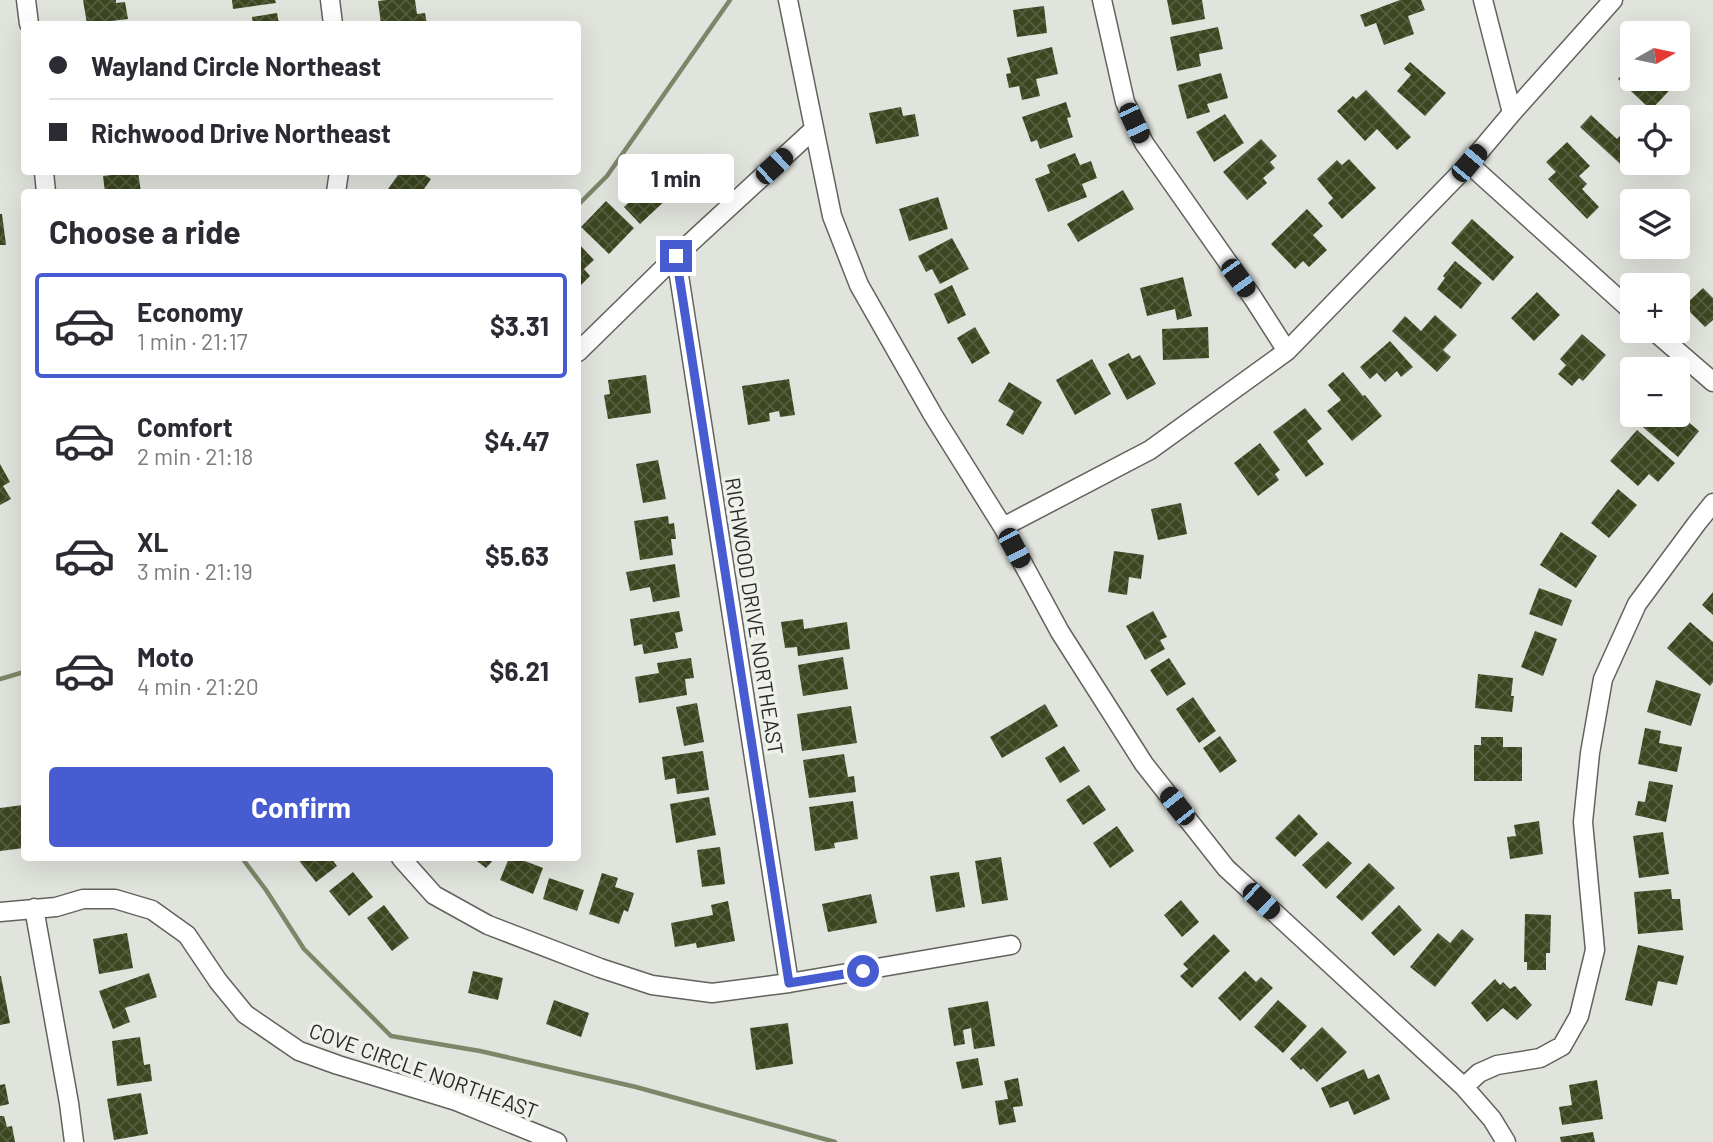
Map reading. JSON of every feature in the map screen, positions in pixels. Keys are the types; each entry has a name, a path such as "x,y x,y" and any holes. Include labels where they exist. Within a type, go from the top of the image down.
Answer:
{"street":[{"path":"26,0 29,21"},
{"path":"330,0 333,21"},
{"path":"788,0 832,216 859,285 933,415 1003,527 1059,632 1144,764 1226,868 1464,1087 1492,1119 1506,1142"},
{"path":"1102,0 1125,102 1144,143 1287,351"},
{"path":"1483,0 1512,113"},
{"path":"1003,527 1150,450 1287,351 1469,163 1613,0"},
{"path":"581,349 676,256 813,130"},
{"path":"1469,163 1620,300"},
{"name":"RICHWOOD DRIVE NORTHEAST","path":"676,256 789,983"},
{"path":"1668,343 1713,382"},
{"path":"1464,1087 1479,1073 1497,1065 1540,1058 1562,1046 1579,1016 1595,950 1583,821 1590,753 1603,679 1637,604 1713,503"},
{"path":"404,861 434,895 488,925 652,985 712,993 1011,946"},
{"name":"COVE CIRCLE NORTHEAST","path":"0,912 56,907 83,899 114,900 152,910 187,935 218,981 245,1014 299,1051 456,1101 557,1142"},
{"path":"34,908 74,1142"}],"building":[{"path":"83,0 125,2 128,19 86,21"},
{"path":"232,0 275,0 276,3 233,9"},
{"path":"415,0 417,14 425,13 426,21 381,21 378,1"},
{"path":"1167,0 1202,0 1205,19 1172,25"},
{"path":"1400,0 1421,0 1425,10 1408,16 1414,34 1384,45 1376,23 1365,27 1360,15"},
{"path":"1044,6 1047,33 1017,37 1013,10"},
{"path":"277,13 278,21 253,21 252,17"},
{"path":"1218,27 1223,49 1199,54 1201,66 1177,71 1170,37"},
{"path":"1052,47 1058,74 1036,79 1040,96 1022,100 1019,86 1009,88 1006,74 1011,73 1007,58"},
{"path":"1410,62 1446,93 1425,116 1397,91 1411,75 1404,69"},
{"path":"1221,73 1228,98 1207,104 1210,112 1187,119 1178,85"},
{"path":"1366,90 1411,137 1397,150 1377,129 1365,141 1337,111 1353,96 1356,99"},
{"path":"1631,91 1669,91 1656,105 1646,105"},
{"path":"1066,102 1071,117 1067,118 1073,137 1040,149 1037,140 1031,142 1022,117"},
{"path":"901,107 903,116 915,114 919,136 876,144 869,113"},
{"path":"1225,114 1244,143 1214,162 1196,132"},
{"path":"1591,115 1617,139 1620,136 1620,164 1580,127"},
{"path":"1261,139 1277,156 1270,162 1275,168 1263,178 1267,183 1247,200 1223,172"},
{"path":"1567,142 1590,166 1579,176 1587,184 1582,189 1599,207 1587,219 1548,179 1556,172 1546,162"},
{"path":"1075,153 1080,165 1091,161 1097,178 1082,184 1087,197 1048,212 1035,179 1050,173 1047,165"},
{"path":"1349,159 1376,188 1342,219 1328,203 1333,198 1317,179 1337,160 1342,165"},
{"path":"138,175 141,189 105,189 103,176"},
{"path":"398,175 425,175 431,179 424,189 388,189"},
{"path":"654,179 670,196 640,224 624,207"},
{"path":"1123,190 1134,209 1078,242 1067,224"},
{"path":"938,197 948,229 909,241 899,209"},
{"path":"606,201 634,228 609,254 581,227"},
{"path":"1307,209 1323,226 1313,235 1327,250 1309,267 1303,261 1295,269 1271,244"},
{"path":"2,214 6,245 0,245"},
{"path":"1472,219 1514,257 1493,281 1451,243"},
{"path":"952,238 969,269 940,284 932,269 926,272 918,256"},
{"path":"581,246 594,260 584,269 590,276 581,285"},
{"path":"1455,261 1482,283 1461,309 1437,289"},
{"path":"1183,277 1192,316 1177,320 1175,309 1147,316 1140,288"},
{"path":"952,285 966,315 948,324 934,294"},
{"path":"1703,288 1713,298 1713,320 1705,327 1690,312 1690,300"},
{"path":"1537,292 1560,315 1534,341 1511,318"},
{"path":"1435,315 1457,335 1443,350 1451,357 1437,372 1392,331 1405,316 1421,331"},
{"path":"975,327 990,353 972,364 957,338"},
{"path":"1208,327 1209,358 1163,360 1162,329"},
{"path":"1582,334 1606,355 1583,381 1579,378 1572,386 1558,374 1566,365 1560,359"},
{"path":"1390,341 1413,367 1401,377 1397,371 1385,382 1377,373 1370,379 1360,367"},
{"path":"1129,353 1132,359 1140,355 1156,384 1127,400 1108,364"},
{"path":"1092,359 1111,394 1075,415 1056,380"},
{"path":"1343,372 1382,416 1352,441 1327,411 1341,400 1328,385"},
{"path":"646,375 651,413 608,419 604,395 610,394 608,380"},
{"path":"789,379 795,415 780,417 779,411 769,413 770,421 748,425 742,386"},
{"path":"1009,382 1042,402 1023,435 1006,425 1014,411 998,401"},
{"path":"1305,408 1322,429 1307,441 1324,464 1306,477 1273,432"},
{"path":"1690,423 1699,431 1678,457 1643,427 1690,427"},
{"path":"1637,430 1675,463 1658,482 1649,474 1638,486 1610,461"},
{"path":"1260,443 1280,470 1275,474 1279,480 1258,496 1234,463"},
{"path":"658,460 666,499 643,503 636,464"},
{"path":"0,464 10,482 3,486 11,499 0,505"},
{"path":"1618,489 1637,505 1609,538 1591,523"},
{"path":"1181,503 1187,534 1158,540 1151,509"},
{"path":"668,516 669,524 674,523 676,539 671,539 673,555 640,560 634,521"},
{"path":"1561,532 1597,556 1576,588 1540,565"},
{"path":"1114,551 1144,555 1141,579 1129,577 1127,595 1108,592"},
{"path":"675,564 680,597 653,602 650,587 630,591 626,572"},
{"path":"1539,588 1572,600 1562,626 1529,614"},
{"path":"1713,592 1713,615 1702,605"},
{"path":"679,611 683,631 675,633 678,648 644,654 642,644 634,646 630,619"},
{"path":"1153,611 1167,637 1160,640 1165,649 1145,660 1126,626"},
{"path":"803,619 804,629 847,622 850,649 798,656 797,647 785,648 781,622"},
{"path":"1690,622 1713,642 1713,682 1710,686 1667,648"},
{"path":"1535,631 1557,639 1543,676 1521,667"},
{"path":"843,657 848,689 803,696 798,665"},
{"path":"691,658 694,678 685,679 687,695 639,703 635,677 659,673 657,663"},
{"path":"1169,658 1186,684 1167,696 1150,670"},
{"path":"1478,674 1513,678 1512,712 1475,708"},
{"path":"1656,680 1701,694 1691,726 1647,712"},
{"path":"1193,697 1216,731 1199,743 1176,709"},
{"path":"697,703 704,742 684,746 676,707"},
{"path":"1045,704 1058,726 1002,758 990,737"},
{"path":"851,706 857,743 802,751 797,714"},
{"path":"1645,728 1661,731 1659,743 1682,747 1677,772 1638,764"},
{"path":"1220,736 1237,761 1220,773 1203,748"},
{"path":"1481,737 1503,737 1503,747 1522,747 1522,781 1474,781 1474,745 1481,745"},
{"path":"1064,746 1080,771 1060,783 1045,758"},
{"path":"703,751 709,790 677,794 675,778 665,780 662,757"},
{"path":"844,754 848,777 854,776 856,792 809,798 803,760"},
{"path":"1649,781 1673,785 1666,822 1635,815 1638,801 1645,802"},
{"path":"1089,785 1106,810 1083,825 1066,800"},
{"path":"709,797 716,835 676,843 670,804"},
{"path":"853,801 858,839 834,843 835,848 815,851 809,807"},
{"path":"21,805 21,848 0,851 0,808"},
{"path":"1299,814 1318,834 1295,857 1275,838"},
{"path":"1539,821 1543,854 1510,859 1507,837 1516,836 1514,825"},
{"path":"1117,826 1134,851 1110,868 1093,843"},
{"path":"1663,832 1669,874 1639,878 1633,836"},
{"path":"1328,841 1352,863 1326,889 1302,865"},
{"path":"720,847 725,884 702,887 697,850"},
{"path":"1001,857 1008,900 982,904 975,861"},
{"path":"299,861 333,861 337,866 316,882"},
{"path":"477,861 492,861 486,868"},
{"path":"508,861 525,861 543,868 533,894 500,880"},
{"path":"1369,863 1395,888 1362,921 1336,897"},
{"path":"353,872 373,897 349,916 329,891"},
{"path":"959,872 965,907 936,912 930,876"},
{"path":"602,873 618,878 615,887 634,893 628,912 624,910 619,924 589,914"},
{"path":"549,878 584,890 577,911 543,899"},
{"path":"1671,889 1672,899 1680,899 1683,930 1638,934 1634,892"},
{"path":"871,894 877,923 828,932 822,904"},
{"path":"1181,900 1199,922 1182,937 1164,915"},
{"path":"728,901 735,941 697,948 696,943 675,947 671,923 713,915 711,905"},
{"path":"384,905 409,938 392,951 367,918"},
{"path":"1399,905 1422,930 1394,956 1371,933"},
{"path":"1525,914 1551,915 1550,953 1546,953 1546,970 1527,970 1527,962 1524,962"},
{"path":"1462,929 1474,939 1435,987 1410,967 1438,933 1450,943"},
{"path":"127,933 133,968 99,974 93,939"},
{"path":"1214,934 1230,951 1192,988 1180,976 1188,969 1183,964"},
{"path":"1638,945 1684,956 1677,985 1658,981 1652,1006 1625,1000"},
{"path":"473,971 503,978 498,1000 468,993"},
{"path":"1245,971 1256,982 1261,977 1273,988 1240,1021 1218,998"},
{"path":"149,973 157,997 125,1008 130,1022 113,1029 99,991"},
{"path":"0,976 10,1023 0,1025"},
{"path":"1495,979 1500,985 1503,982 1510,989 1515,986 1532,1005 1517,1020 1503,1008 1487,1022 1471,1003"},
{"path":"554,1000 589,1013 581,1037 546,1024"},
{"path":"1278,1000 1307,1026 1283,1053 1254,1027"},
{"path":"988,1001 995,1046 974,1049 971,1028 963,1030 965,1044 954,1046 948,1008"},
{"path":"788,1023 793,1064 756,1070 750,1028"},
{"path":"1322,1027 1347,1052 1317,1082 1290,1059"},
{"path":"140,1037 144,1065 150,1064 152,1081 117,1086 112,1041"},
{"path":"978,1058 983,1085 962,1089 956,1062"},
{"path":"1364,1069 1368,1079 1379,1074 1390,1099 1354,1115 1348,1101 1330,1108 1321,1088"},
{"path":"1018,1078 1023,1106 1013,1107 1016,1122 999,1125 995,1101 1008,1099 1004,1081"},
{"path":"1597,1080 1603,1119 1562,1125 1559,1107 1572,1105 1569,1085"},
{"path":"5,1084 9,1104 0,1106 0,1085"},
{"path":"141,1093 148,1134 114,1140 107,1099"},
{"path":"0,1116 4,1116 7,1127 12,1126 15,1142 0,1142"},
{"path":"1593,1132 1595,1142 1561,1142 1560,1137"}],"waterway":[{"path":"581,202 607,176 730,0"},
{"path":"0,679 21,673"},
{"path":"244,861 304,949 391,1036 480,1051 636,1087 835,1142"}],"route":[{"path":"676,256 789,983 863,971"}]}
